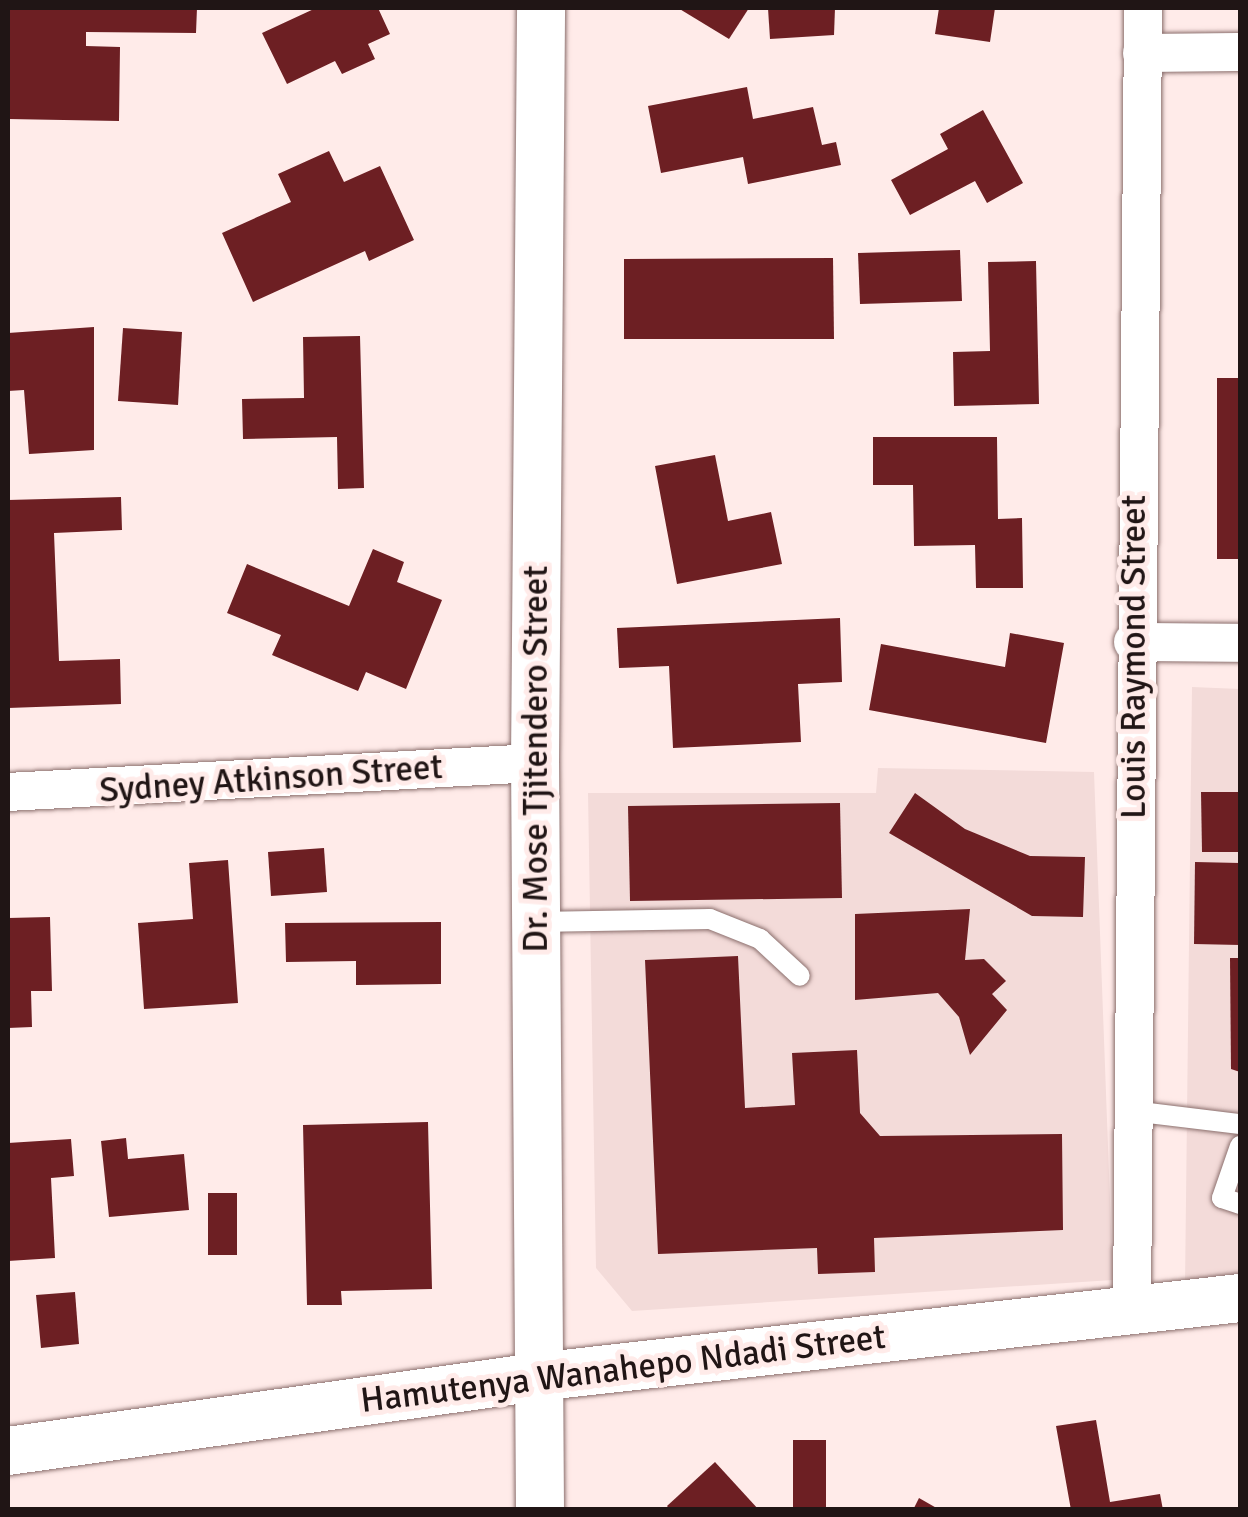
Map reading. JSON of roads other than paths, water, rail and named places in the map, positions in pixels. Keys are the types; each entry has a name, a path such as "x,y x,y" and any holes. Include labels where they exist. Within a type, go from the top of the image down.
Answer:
{"street":[{"name":"Dr. Mose Tjitendero Street","path":"540,1510 535,762 541,8"},
{"name":"Louis Raymond Street","path":"1132,1307 1133,642 1142,8"},
{"path":"1142,52 1240,52"},
{"path":"1133,642 1240,643"},
{"name":"Sydney Atkinson Street","path":"8,792 535,762"},
{"name":"Hamutenya Wanahepo Ndadi Street","path":"8,1450 538,1377 1132,1307 1240,1298"}],"lane":[{"path":"536,922 710,920 760,939 800,976"},
{"path":"1132,1111 1240,1124"},
{"path":"1240,1146 1222,1198 1240,1204"}]}
